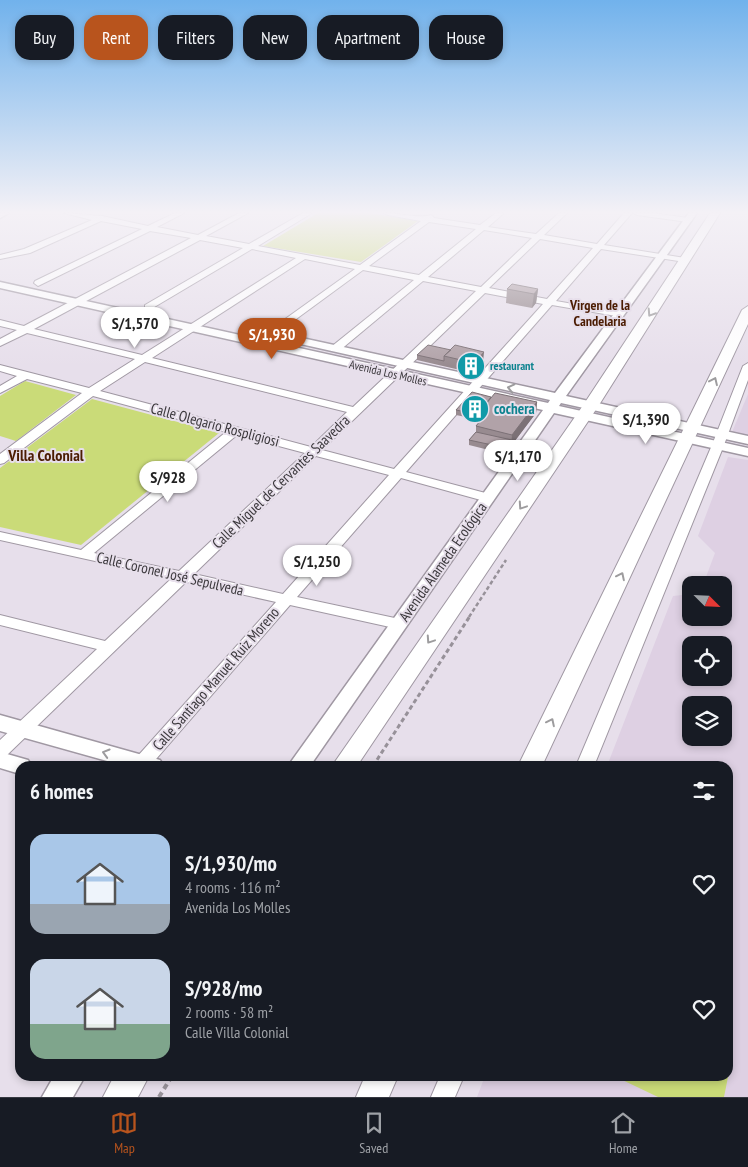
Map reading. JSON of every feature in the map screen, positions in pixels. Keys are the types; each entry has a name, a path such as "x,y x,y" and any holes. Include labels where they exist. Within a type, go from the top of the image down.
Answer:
{"main road":[{"path":"347,761 587,411 682,264"},
{"path":"532,761 748,310"},
{"path":"119,1097 130,1081"},
{"path":"372,1097 380,1081"}],"street":[{"path":"38,283 76,264"},
{"path":"0,343 149,264"},
{"path":"148,307 221,264"},
{"path":"0,460 91,392 291,264"},
{"path":"347,264 619,315"},
{"path":"270,334 366,264"},
{"path":"335,349 438,264"},
{"name":"Calle Miguel de Cervantes Saavedra","path":"0,751 509,264"},
{"name":"Calle Santiago Manuel Ruiz Moreno","path":"151,761 286,600 582,264"},
{"name":"Avenida Alameda Ecológica","path":"303,761 554,404 657,264"},
{"name":"Avenida Los Molles","path":"0,274 335,349 399,369"},
{"name":"Avenida Los Molles","path":"0,285 193,328 399,369 689,433 720,440 748,452"},
{"path":"0,323 355,411"},
{"path":"587,761 720,440 748,366"},
{"name":"Calle Olegario Rospligiosi","path":"0,368 488,498"},
{"path":"0,390 26,375"},
{"path":"84,554 235,430"},
{"name":"Avenida Los Molles","path":"720,440 748,440"},
{"name":"Calle Coronel José Sepulveda","path":"0,536 399,624"},
{"path":"0,620 109,647"},
{"path":"0,723 134,761"},
{"path":"0,760 15,764"},
{"path":"56,1097 67,1081"},
{"path":"443,1097 450,1081"}],"path":[{"path":"159,1097 169,1081"}],"shaded area":[{"path":"748,394 748,436 732,432"},
{"path":"728,457 748,460 748,1097 477,1097 483,1081 733,1081 733,761 609,761 673,596 682,595 682,626 732,626 732,576 706,576 715,553 698,536"}],"green space":[{"path":"25,381 76,395 16,441 0,436 0,396"},
{"path":"92,399 219,433 81,545 0,527 0,468"},
{"path":"624,1081 727,1081 724,1097 658,1097"}],"building":[{"path":"512,284 538,289 534,294 507,289"},
{"path":"428,345 451,350 444,356 444,361 417,355"},
{"path":"455,345 484,352 474,363 444,356"},
{"path":"472,392 491,397 481,410 480,415 456,410"},
{"path":"495,393 537,402 512,435 476,426 488,411 481,410"},
{"path":"476,432 512,440 506,448 469,440"}],"place":[{"name":"restaurant","path":"471,366"},
{"name":"cochera","path":"475,409"}],"district":[{"name":"Virgen de la Candelaria","path":"600,314"},
{"name":"Villa Colonial","path":"46,455"}]}
